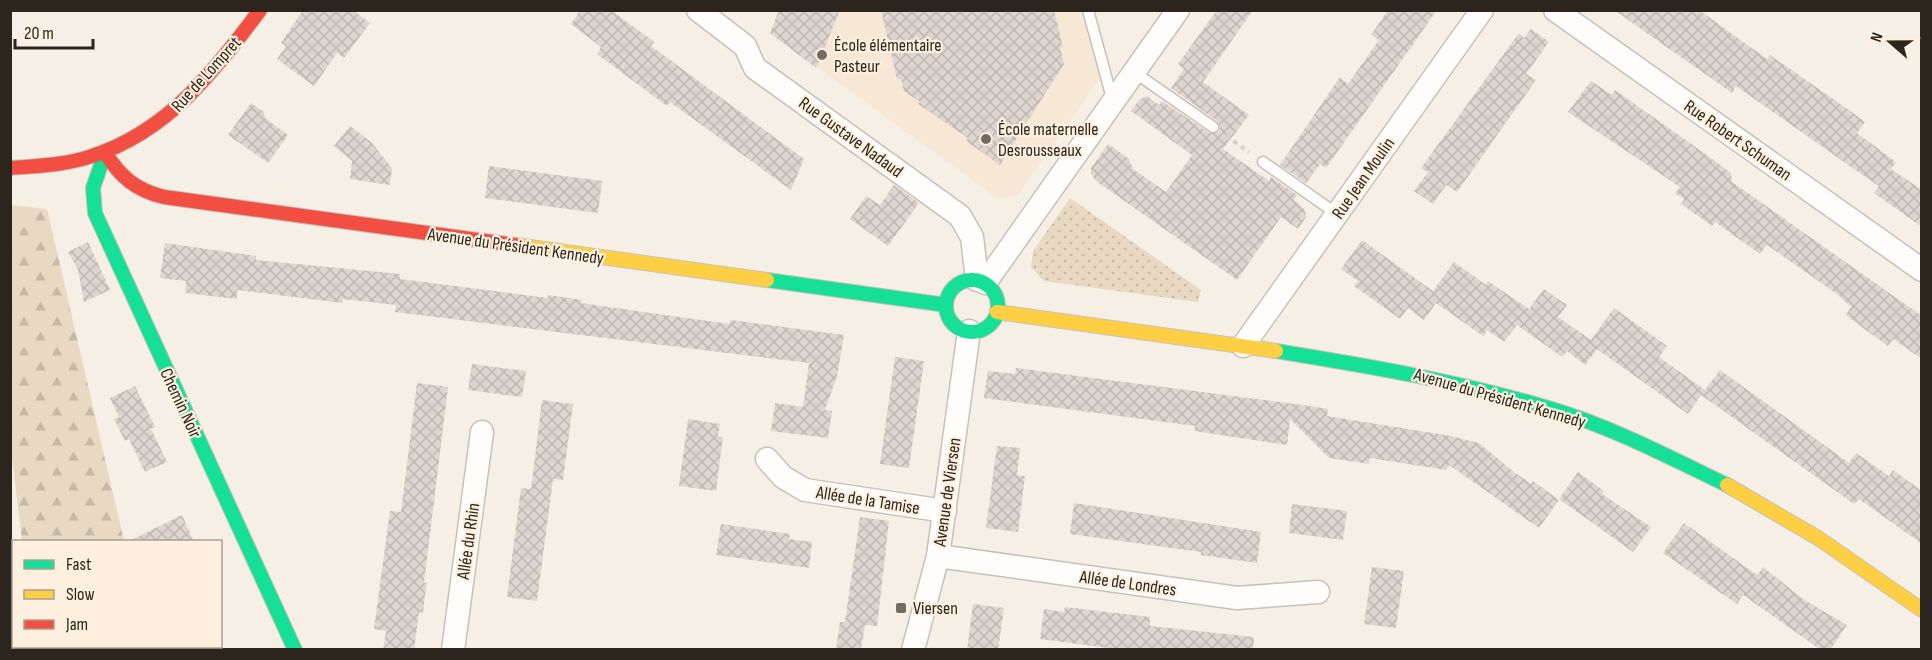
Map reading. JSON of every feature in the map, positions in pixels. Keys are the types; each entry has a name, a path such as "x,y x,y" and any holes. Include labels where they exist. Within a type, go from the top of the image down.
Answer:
{"street":[{"name":"Rue de Lompret","path":"10,168 56,166 105,153 141,135 183,103 224,58 260,10"},
{"name":"Rue Gustave Nadaud","path":"698,10 745,46 755,68 960,216 972,237 981,282"},
{"path":"981,282 1178,10"},
{"name":"Rue Jean Moulin","path":"1243,346 1482,10"},
{"name":"Rue Robert Schuman","path":"1555,10 1922,270"},
{"name":"Avenue du Président Kennedy","path":"105,153 121,178 129,185 139,191 164,197 946,305"},
{"name":"Chemin Noir","path":"105,153 93,188 95,213 295,650"},
{"path":"965,281 981,282 996,296 997,312 985,328 969,331 954,324 946,305 954,287 965,281"},
{"name":"Avenue du Président Kennedy","path":"997,312 1243,346 1451,381 1588,422 1679,460 1771,508 1922,610"},
{"name":"Avenue de Viersen","path":"913,650 938,556 969,331"},
{"name":"Allée du Rhin","path":"453,650 482,432"},
{"name":"Allée de la Tamise","path":"767,459 783,477 805,490 945,511"},
{"name":"Allée de Londres","path":"938,556 1237,598 1318,592"}],"lane":[{"path":"1088,10 1113,102"},
{"path":"1134,72 1213,127"},
{"path":"1263,162 1337,214"}],"path":[{"path":"1213,127 1263,162"}],"shaded area":[{"name":"École maternelle Desrousseaux","path":"779,11 1088,11 1105,71 1018,195 997,198 770,33"}],"green space":[{"path":"1070,198 1201,290 1198,302 1044,281 1031,267 1033,251"},
{"path":"11,205 47,209 124,540 22,540 10,440"},
{"path":"27,648 136,648 136,649 27,650"}],"building":[{"path":"303,10 353,10 370,23 344,58 337,53 314,86 277,59 286,46 281,43"},
{"path":"580,10 611,10 654,42 651,46 804,159 791,190 670,102 667,106 597,54 601,47 571,24"},
{"name":"École élémentaire Pasteur","path":"779,10 840,10 816,68 770,33"},
{"path":"881,10 1054,10 1063,48 1060,48 1064,64 1000,165 966,141 968,138 918,104 920,102 904,91 901,79 897,79"},
{"path":"1217,10 1253,10 1203,82 1249,115 1223,149 1269,181 1271,177 1297,195 1294,200 1305,210 1306,217 1298,229 1281,217 1237,280 1096,181 1091,174 1091,168 1108,144 1129,159 1133,169 1166,192 1192,155 1131,111 1139,100 1147,96 1159,105 1162,101 1209,133 1219,132 1220,127 1217,121 1171,88 1184,69 1178,64"},
{"path":"1388,10 1437,10 1326,168 1320,164 1306,183 1280,165 1340,77 1348,84 1379,40 1371,35"},
{"path":"1614,10 1699,10 1767,59 1770,55 1846,108 1865,122 1857,133 1896,162 1891,169 1922,190 1922,227 1874,193 1879,186 1736,86 1732,93"},
{"path":"1531,29 1549,42 1526,74 1536,80 1457,192 1446,185 1433,204 1414,191 1428,172 1421,168 1519,33 1524,38"},
{"path":"1591,81 1612,95 1615,90 1704,153 1731,173 1732,182 1922,316 1922,359 1893,339 1888,346 1867,331 1846,315 1851,307 1837,294 1767,245 1760,254 1715,222 1712,226 1681,204 1684,199 1675,193 1680,187 1568,112"},
{"path":"251,103 264,112 265,118 288,135 268,163 228,135"},
{"path":"350,126 371,142 392,168 390,185 350,179 352,161 334,146"},
{"path":"489,166 602,181 598,213 485,198"},
{"path":"894,185 919,203 888,246 850,219 866,196 880,205"},
{"path":"1362,240 1433,291 1454,262 1486,285 1488,281 1529,309 1544,289 1567,305 1558,317 1591,340 1614,308 1667,346 1659,357 1705,390 1720,370 1849,463 1856,453 1889,476 1893,470 1922,491 1922,544 1859,499 1854,504 1701,395 1688,414 1597,349 1585,365 1567,351 1562,357 1517,325 1504,342 1487,330 1483,336 1436,303 1424,320 1408,308 1400,319 1354,286 1358,281 1341,269"},
{"path":"88,242 110,290 84,302 78,270 68,252"},
{"path":"165,243 256,256 256,260 400,274 400,279 548,298 548,295 582,300 581,303 730,324 731,320 844,335 837,376 825,410 832,411 828,438 771,431 775,403 803,407 809,363 395,312 396,305 343,299 343,303 237,290 237,299 185,293 186,281 160,278"},
{"path":"895,357 924,361 909,468 880,464"},
{"path":"472,364 526,371 522,397 468,390"},
{"path":"1016,368 1310,406 1328,409 1327,416 1451,436 1479,443 1514,472 1531,484 1533,481 1559,500 1539,528 1449,465 1446,470 1370,458 1369,464 1329,458 1290,419 1287,445 1194,431 1195,426 984,398 988,371 1015,374"},
{"path":"417,383 448,387 424,583 427,583 423,613 419,612 414,650 383,650 386,631 374,629 390,511 401,512"},
{"path":"135,386 155,427 151,429 167,462 145,472 129,439 125,441 114,419 119,417 110,398"},
{"path":"542,400 573,404 563,480 553,479 537,601 507,597 521,488 531,489"},
{"path":"688,419 720,424 718,436 723,437 716,491 679,486"},
{"path":"997,446 1020,448 1017,475 1025,476 1018,532 986,528"},
{"path":"1578,472 1604,491 1602,494 1651,527 1633,552 1559,499"},
{"path":"1074,503 1261,532 1257,563 1201,555 1201,552 1070,534"},
{"path":"1292,504 1347,511 1343,540 1289,533"},
{"path":"182,515 193,540 131,540"},
{"path":"860,517 889,521 877,626 865,625 861,650 836,650 840,622 845,622"},
{"path":"1684,523 1757,575 1763,567 1803,599 1847,625 1830,650 1821,650 1743,595 1737,604 1663,553"},
{"path":"721,524 790,534 789,539 812,542 809,568 716,555"},
{"path":"1372,567 1404,571 1396,628 1364,624"},
{"path":"973,604 1004,608 998,650 967,650"},
{"path":"1065,607 1150,617 1150,626 1254,637 1253,650 1123,650 1040,639 1044,609 1064,612"}],"traffic: fast":[{"path":"105,153 93,188 95,213 295,650"},
{"path":"767,280 946,305"},
{"path":"972,280 982,282 990,288 996,296 998,306 996,316 990,324 982,330 972,332 962,330 954,324 948,316 946,306 948,296 954,288 962,282 972,280"},
{"path":"1276,351 1447,382 1548,408 1617,433 1727,485"}],"traffic: slow":[{"path":"515,245 767,280"},
{"path":"997,312 1276,351"},
{"path":"1727,485 1818,538 1922,610"}],"traffic: jam":[{"path":"10,168 52,165 82,159 119,145 144,132 187,97 207,77 260,10"},
{"path":"105,153 130,181 145,191 164,197 515,245"}],"place":[{"name":"École élémentaire Pasteur","path":"822,55"},
{"name":"École maternelle Desrousseaux","path":"986,139"},
{"name":"Viersen","path":"901,608"}]}
